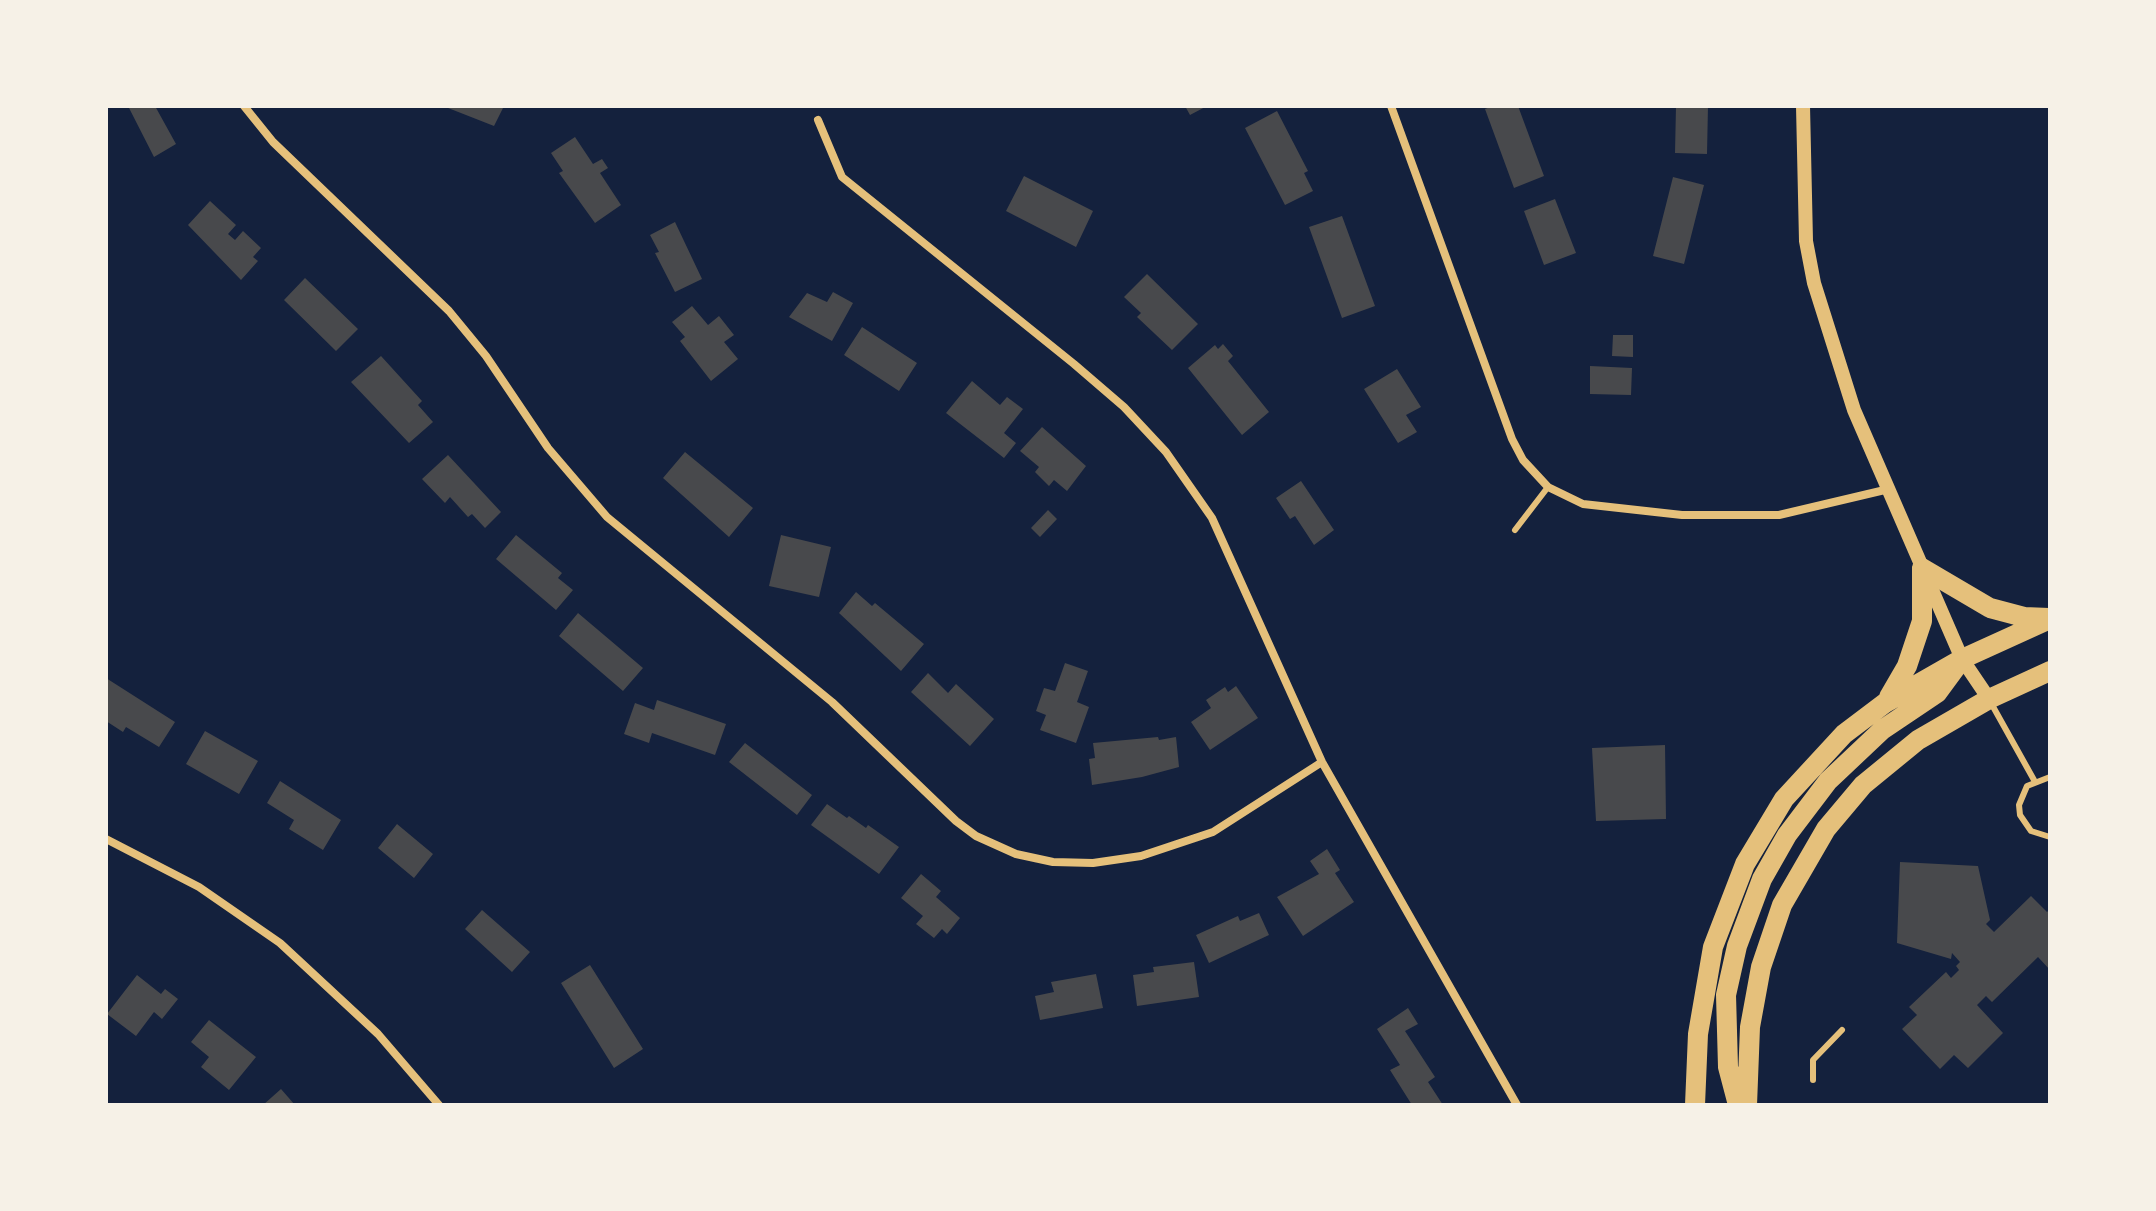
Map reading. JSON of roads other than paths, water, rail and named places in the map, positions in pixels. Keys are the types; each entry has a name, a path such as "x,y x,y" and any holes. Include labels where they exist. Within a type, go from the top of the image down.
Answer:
{"main road":[{"path":"1922,568 1990,608 2024,617 2050,618"},
{"path":"1885,703 1907,666 1917,641 1922,621 1922,568"},
{"path":"1695,1105 1698,1034 1708,971 1727,903 1745,864 1784,799 1844,734 1885,703 1962,659 2050,618"},
{"path":"1738,1105 1728,1067 1726,995 1737,946 1762,879 1787,835 1828,781 1882,730 1937,693 1962,659"},
{"path":"1747,1105 1750,1027 1761,967 1782,905 1813,847 1843,808 1884,765 1939,725 2050,671"}],"street":[{"path":"244,106 273,142 449,311 486,356 548,448 607,517 832,702 976,836 1016,854 1053,862 1093,863 1141,856 1213,832 1322,762"},
{"path":"1391,106 1512,439 1523,460 1548,487 1583,504 1682,515 1779,515 1889,489"},
{"path":"1803,106 1806,241 1814,283 1854,410 1962,659 1989,699"},
{"path":"818,120 842,177 1074,364 1124,407 1166,452 1212,518 1322,762 1517,1105"},
{"path":"106,839 199,887 280,943 378,1034 439,1105"}],"lane":[{"path":"1515,530 1548,487"},
{"path":"1989,699 2034,780"},
{"path":"2050,777 2034,780 2021,795 2020,815 2031,831 2050,837"},
{"path":"1813,1080 1813,1060 1842,1030"}]}
